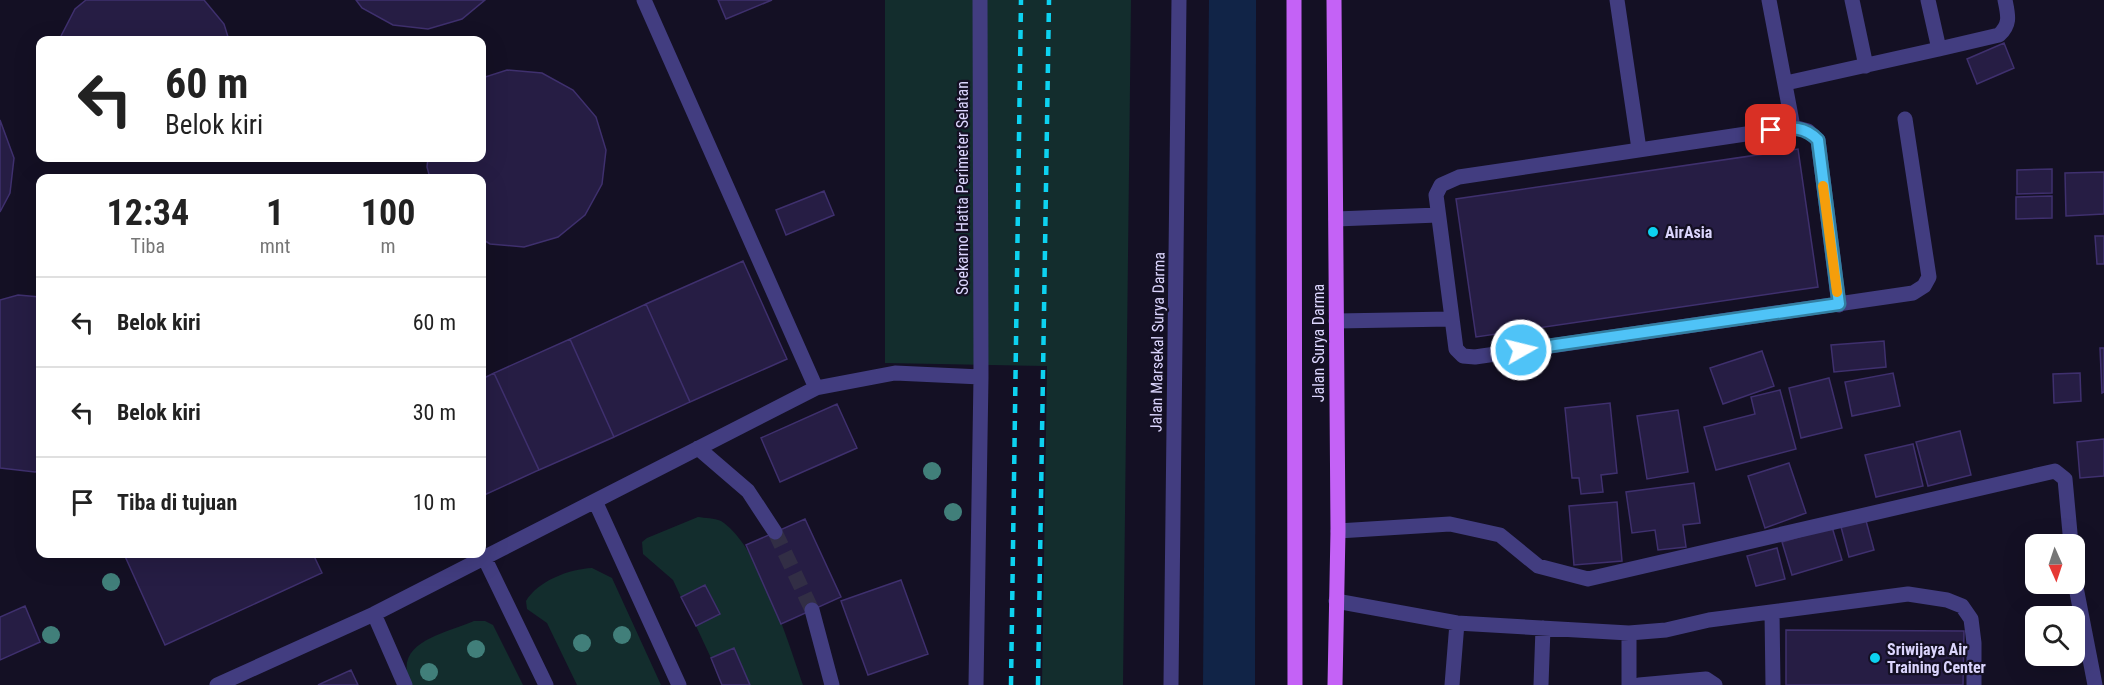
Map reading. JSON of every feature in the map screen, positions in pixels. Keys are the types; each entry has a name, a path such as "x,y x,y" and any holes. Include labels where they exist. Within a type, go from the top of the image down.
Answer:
{"main road":[{"name":"Jalan Surya Darma","path":"1294,0 1295,685"},
{"name":"Jalan Surya Darma","path":"1334,0 1338,531 1335,685"}],"street":[{"path":"644,0 816,388"},
{"name":"Soekarno Hatta Perimeter Selatan","path":"976,685 981,377 980,0"},
{"name":"Jalan Marsekal Surya Darma","path":"1171,685 1179,0"},
{"path":"1617,0 1639,150"},
{"path":"1769,0 1793,127"},
{"path":"1852,0 1866,66"},
{"path":"1928,0 1939,49"},
{"path":"1786,83 1999,35 2006,28 2008,18 2005,0"},
{"path":"1839,304 1818,140 1808,131 1793,127 1459,177 1441,185 1436,195 1456,349 1463,356 1475,357 1839,304 1912,293 1924,286 1929,277 1905,120"},
{"path":"1336,219 1438,215"},
{"path":"1336,321 1451,319"},
{"path":"486,556 816,388 895,373 981,377"},
{"path":"698,448 748,491 775,532"},
{"path":"1338,531 1450,524 1500,536 1538,566 1588,579 2055,471 2065,479 2070,534"},
{"path":"595,501 679,685"},
{"path":"217,685 374,614 482,558"},
{"path":"484,558 546,685"},
{"path":"1336,601 1457,623 1629,633 1666,630 1709,620 1908,594 1947,600 1962,606 1971,619 1974,643 1974,685"},
{"path":"2077,594 2095,685"},
{"path":"812,610 832,685"},
{"path":"1772,612 1773,685"},
{"path":"374,614 405,685"},
{"path":"1452,685 1457,623"},
{"path":"1541,685 1543,628"},
{"path":"1629,633 1629,685"},
{"path":"1639,685 1706,679 1715,685"}],"green space":[{"path":"885,0 1131,0 1123,685 1042,685 1047,366 885,363"},
{"path":"698,517 721,521 735,533 748,551 771,596 803,685 750,685 734,648 711,658 696,626 720,614 705,585 681,597 673,580 643,554 642,542 647,538"},
{"path":"592,568 612,578 661,685 577,685 547,623 527,609 526,601 546,582 564,574"},
{"path":"474,621 485,621 493,625 523,685 411,685 407,670 408,659 414,649 436,636"}],"water":[{"path":"1209,0 1256,0 1255,685 1203,685"}],"building":[{"path":"86,0 204,0 224,24 228,36 61,36 75,9"},
{"path":"356,0 485,0 462,19 428,29 393,25 362,8"},
{"path":"718,0 772,0 726,19"},
{"path":"2004,43 2014,68 1977,84 1967,59"},
{"path":"507,70 542,73 573,90 596,117 606,150 602,184 585,215 558,237 524,247 490,244 486,242 486,174 429,174 428,162 486,162 486,77"},
{"path":"0,120 14,158 10,193 0,212"},
{"path":"1798,149 1818,287 1476,337 1456,199"},
{"path":"2052,169 2052,193 2017,194 2017,170"},
{"path":"2104,172 2104,214 2066,216 2065,173"},
{"path":"824,191 834,215 786,235 776,210"},
{"path":"2052,196 2052,218 2016,219 2016,197"},
{"path":"2095,236 2104,236 2104,264 2097,264"},
{"path":"743,261 787,359 690,402 646,304"},
{"path":"18,295 36,297 36,472 0,468 0,300"},
{"path":"646,304 690,402 614,437 570,339"},
{"path":"570,339 614,437 539,470 494,373"},
{"path":"1884,341 1886,367 1834,372 1831,345"},
{"path":"2100,348 2104,348 2104,392 2102,393"},
{"path":"1762,351 1774,386 1723,404 1710,368"},
{"path":"494,373 539,470 486,494 486,377"},
{"path":"1893,373 1900,406 1852,416 1845,382"},
{"path":"2080,373 2081,401 2054,403 2053,374"},
{"path":"1829,378 1842,428 1801,438 1789,388"},
{"path":"1780,390 1796,449 1716,470 1704,427 1755,414 1751,397"},
{"path":"1610,403 1617,473 1601,475 1603,492 1581,494 1579,478 1572,478 1565,408"},
{"path":"837,404 857,448 780,482 761,438"},
{"path":"1678,410 1688,472 1647,479 1637,416"},
{"path":"1960,431 1971,475 1928,486 1916,442"},
{"path":"2104,439 2104,476 2080,478 2077,442"},
{"path":"1913,444 1923,486 1876,497 1865,455"},
{"path":"1789,463 1806,513 1765,528 1748,476"},
{"path":"1694,483 1700,523 1683,525 1686,547 1658,550 1655,530 1632,533 1626,492"},
{"path":"1617,502 1622,561 1574,565 1569,506"},
{"path":"1865,517 1874,550 1849,557 1840,523"},
{"path":"805,519 841,597 781,624 746,545"},
{"path":"1832,527 1842,560 1792,575 1782,542"},
{"path":"1777,548 1785,579 1756,586 1747,556"},
{"path":"126,558 315,558 322,573 165,645"},
{"path":"901,580 928,654 868,675 841,601"},
{"path":"705,585 720,614 696,626 681,597"},
{"path":"25,606 40,642 0,660 0,617"},
{"name":"Sriwijaya Air Training Center","path":"1786,630 1964,631 1963,685 1786,685"},
{"path":"734,648 750,685 722,685 711,658"},
{"path":"351,670 358,685 318,685"}],"tunnel":[{"path":"775,532 812,610"}],"railway":[{"path":"1011,685 1021,0"},
{"path":"1038,685 1049,0"}],"slow traffic":[{"path":"1823,186 1837,292"}],"place":[{"name":"AirAsia","path":"1653,232"},
{"name":"Sriwijaya Air Training Center","path":"1875,658"}],"route":[{"path":"1521,350 1839,304 1818,140 1808,131 1793,127 1771,130"}]}
